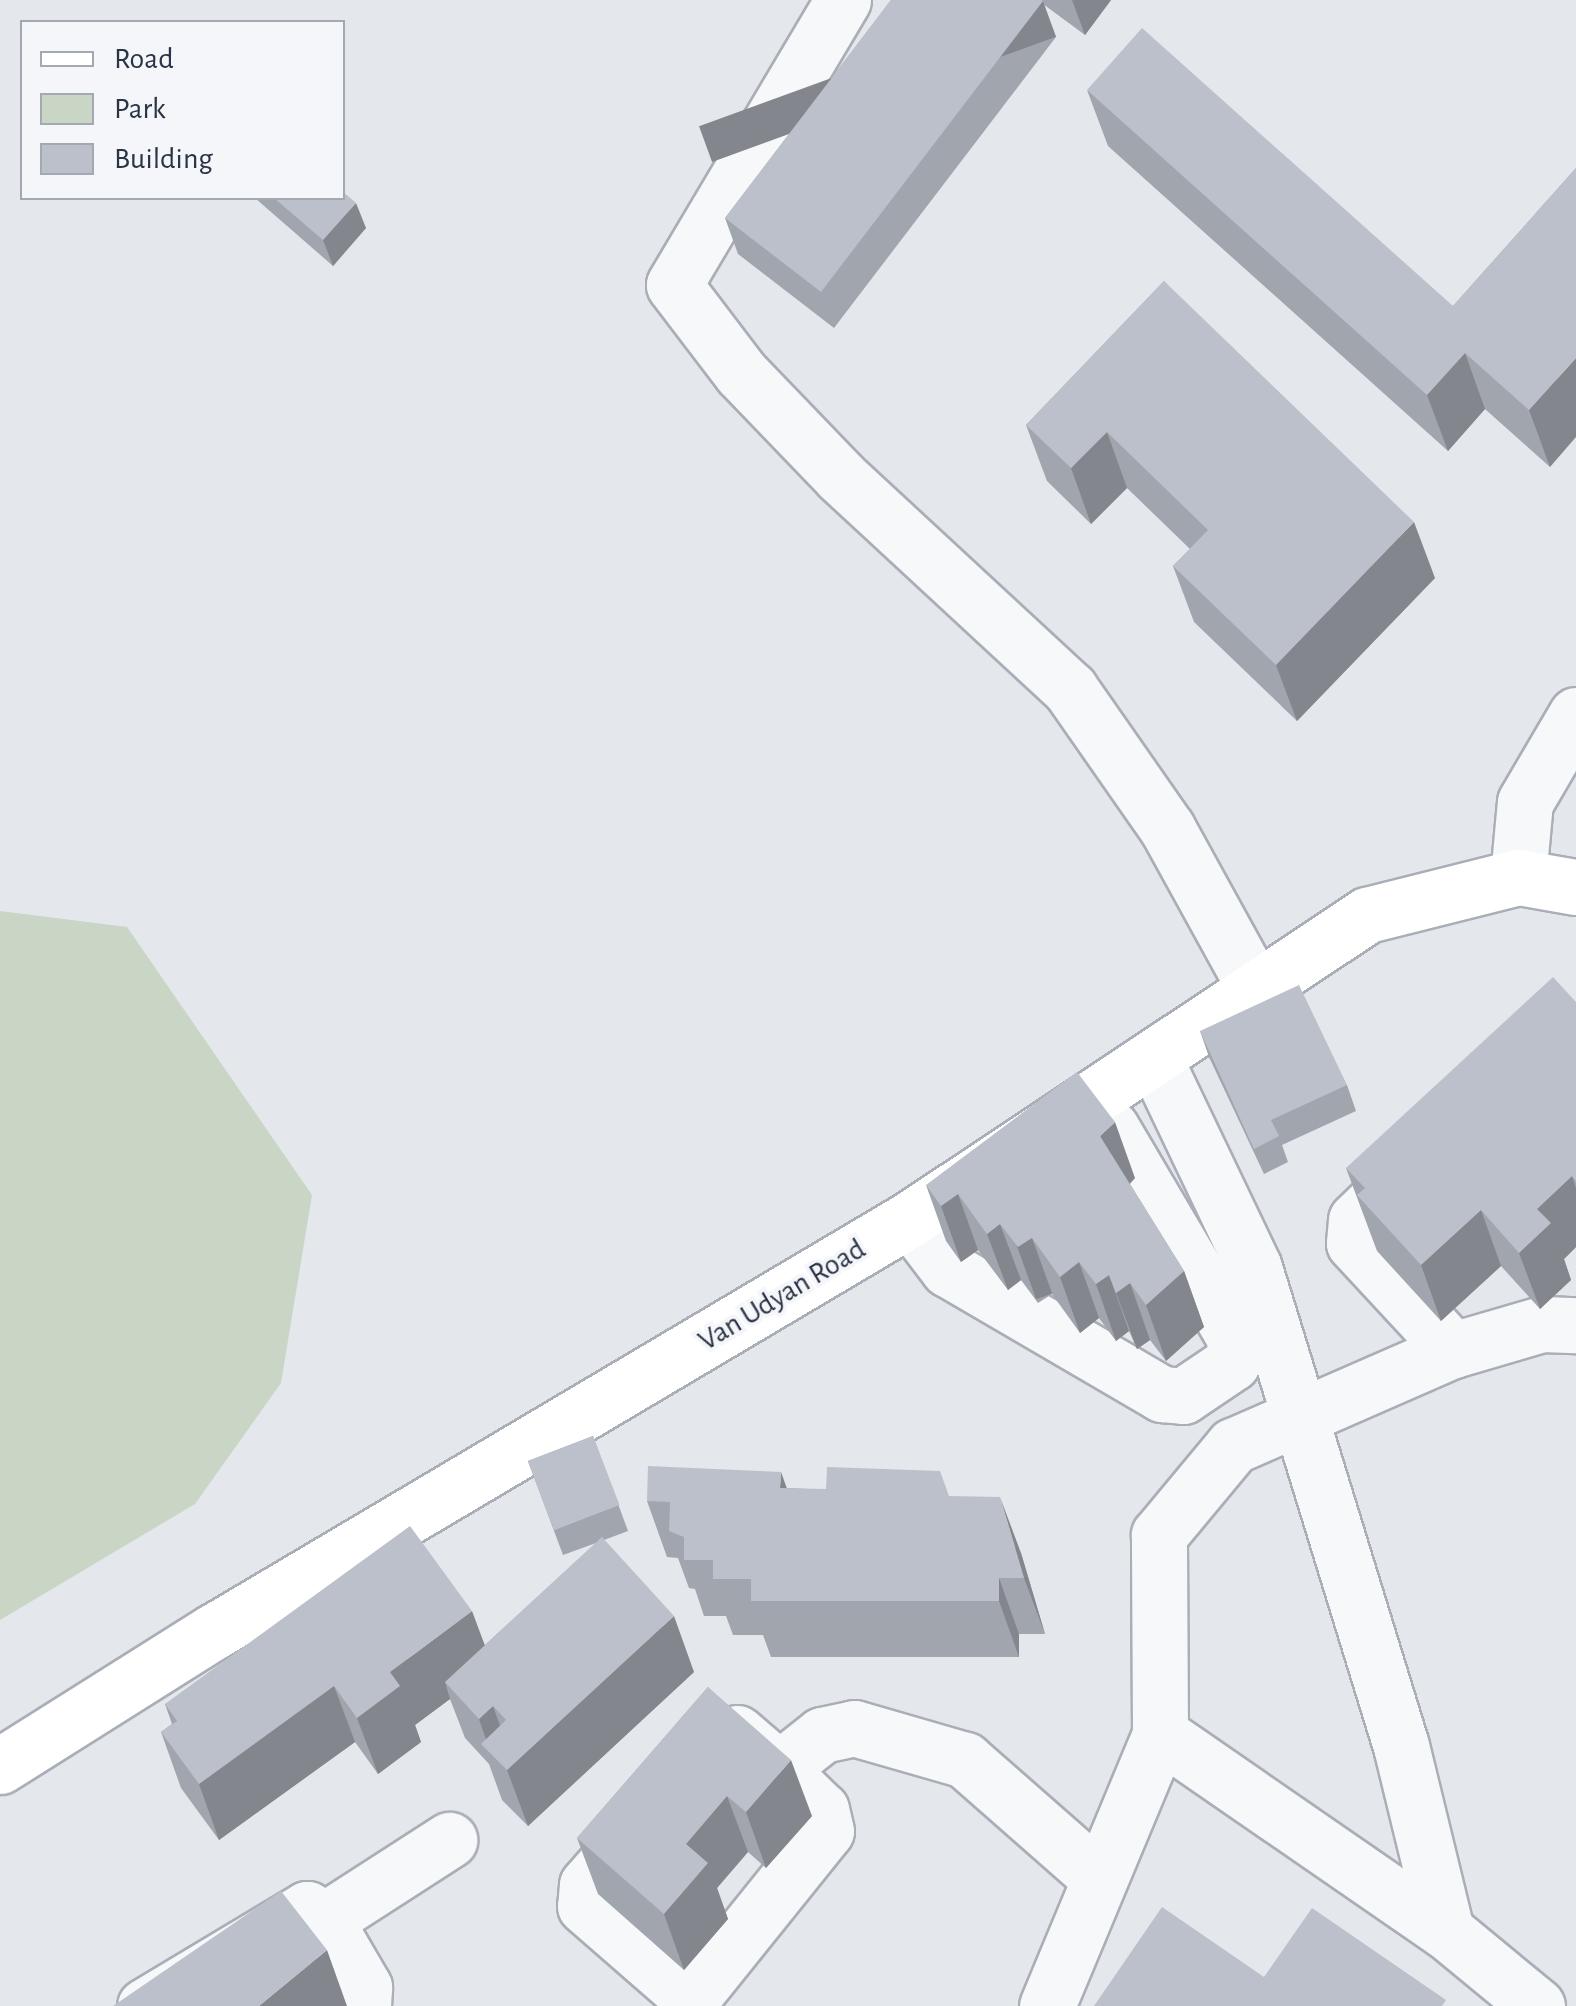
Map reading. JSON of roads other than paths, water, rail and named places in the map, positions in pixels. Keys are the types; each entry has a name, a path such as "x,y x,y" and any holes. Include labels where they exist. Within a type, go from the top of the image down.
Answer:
{"street":[{"path":"843,0 674,285 741,373 842,477 1070,689 1167,828 1256,990"},
{"path":"1518,877 1525,802 1576,714"},
{"name":"Van Udyan Road","path":"0,1766 910,1219 1154,1060 1366,915 1518,877 1576,887"},
{"path":"910,1219 948,1269 1162,1394 1183,1396 1232,1363 1236,1340 1211,1171 1154,1060"},
{"path":"1452,1127 1356,1220 1354,1242 1453,1350"},
{"path":"1112,1128 1152,1199 1230,1279 1297,1417 1401,1746 1446,1931"},
{"path":"1152,1199 1211,1171"},
{"path":"1036,2001 1098,1877 1160,1734 1160,1534 1233,1446 1453,1350 1542,1324 1576,1325"},
{"path":"779,1769 822,1735 854,1728 965,1760 1098,1877"},
{"path":"742,1732 779,1769 821,1810 826,1831 698,1990 680,1989 585,1906 587,1885 721,1734 742,1732"},
{"path":"1160,1734 1446,1931 1537,2006"},
{"path":"325,1920 450,1840"},
{"path":"145,2006 307,1910 325,1920 364,1987 363,2006"}]}
